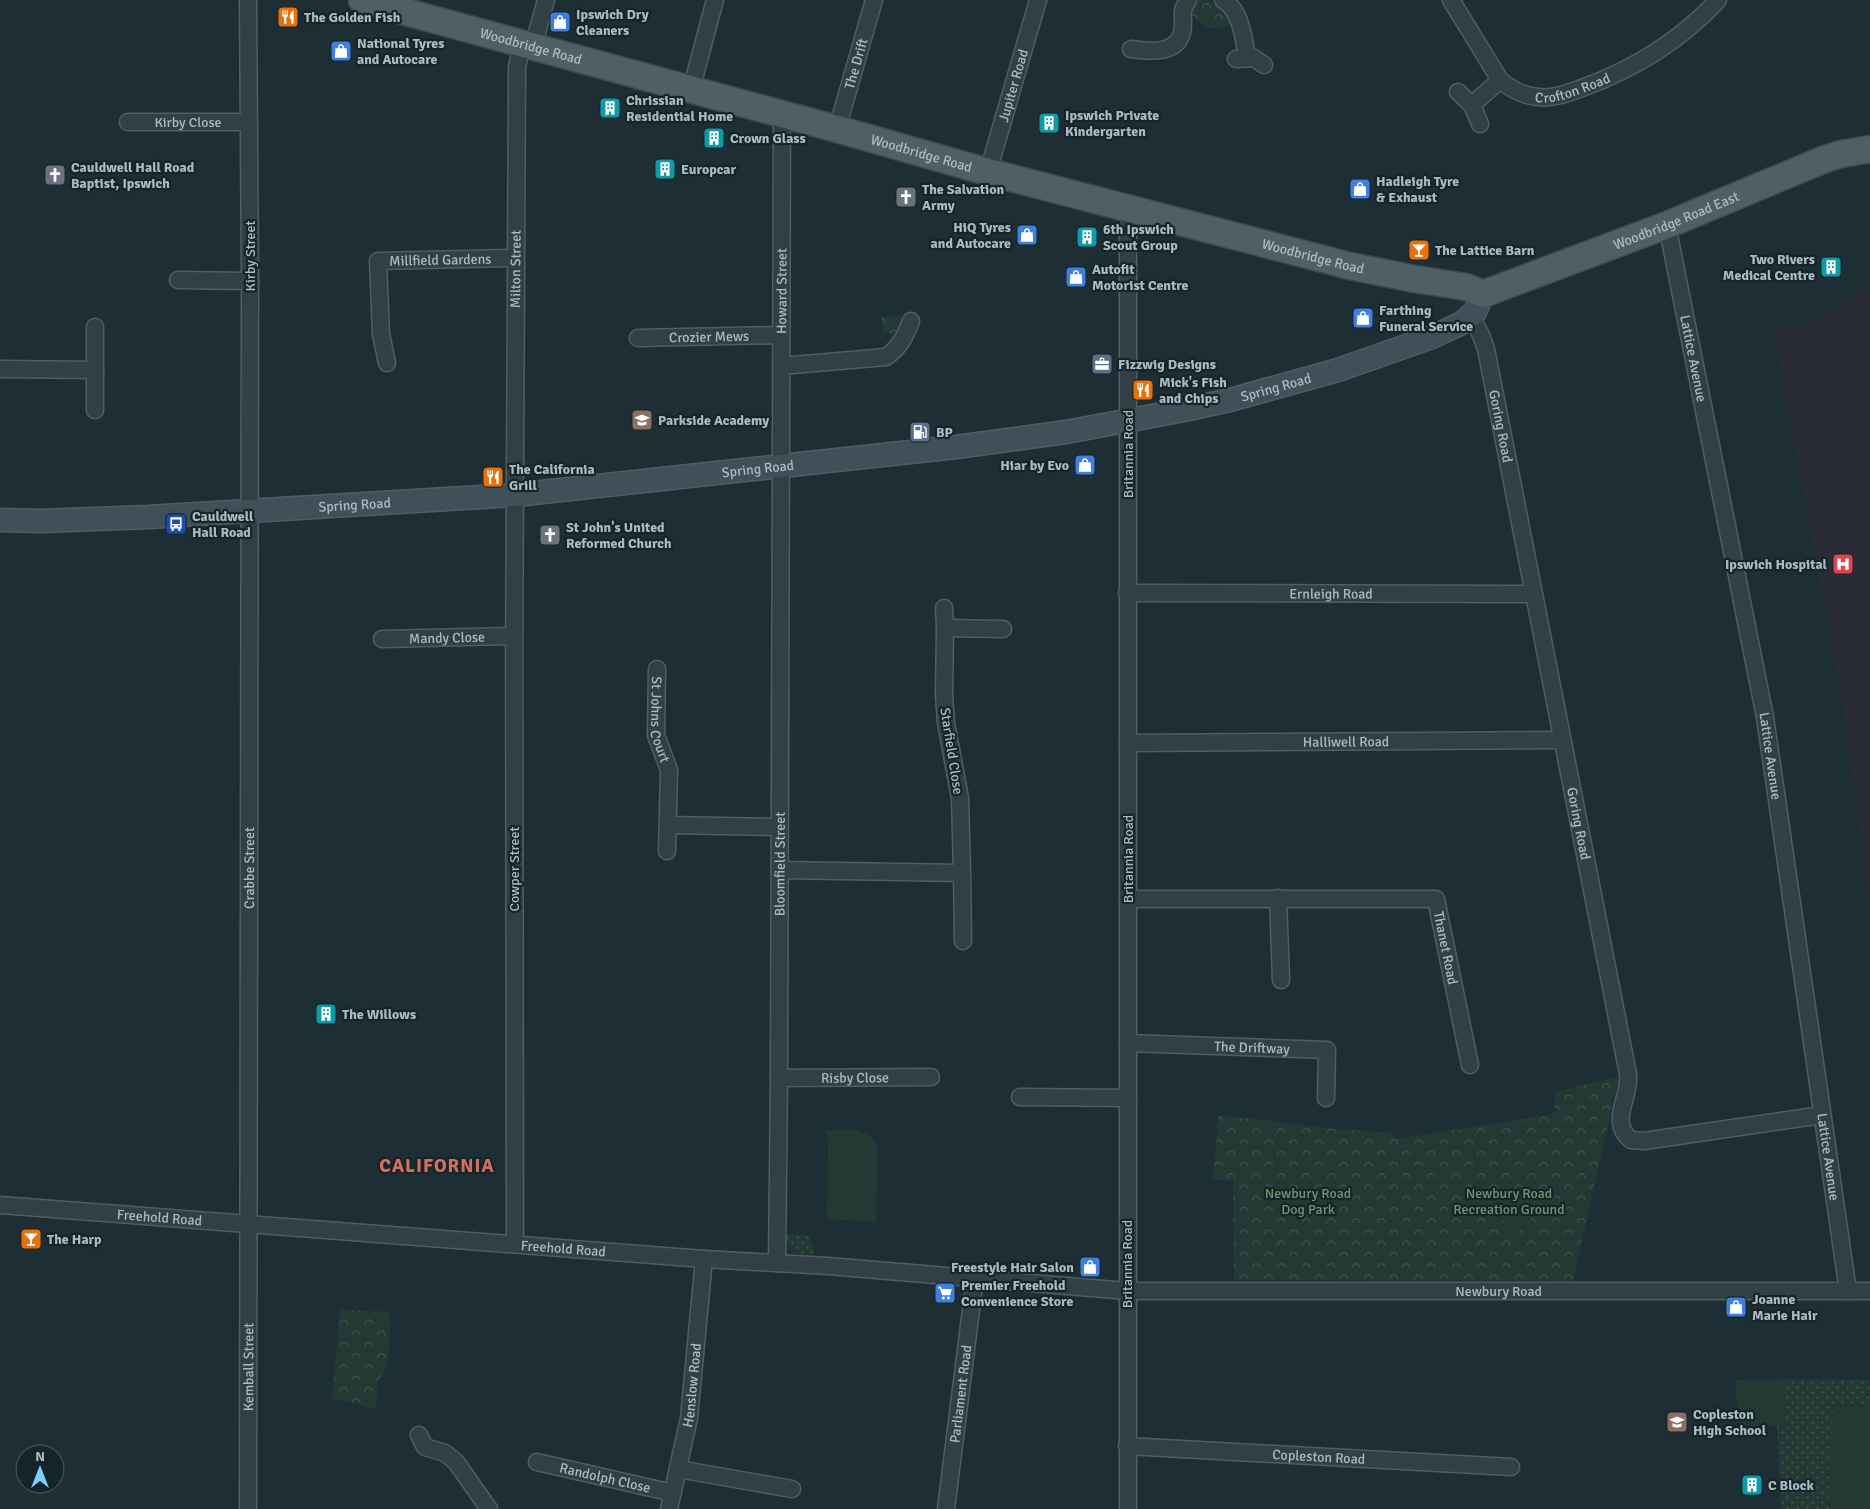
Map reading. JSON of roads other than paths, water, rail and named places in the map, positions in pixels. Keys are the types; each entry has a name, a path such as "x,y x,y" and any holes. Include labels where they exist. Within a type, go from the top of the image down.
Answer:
{"main road":[{"name":"Woodbridge Road","path":"376,2 988,172 1350,266 1429,282 1466,287 1483,294"},
{"name":"Woodbridge Road East","path":"1483,294 1667,225 1825,159 1841,154 1870,150"}],"street":[{"name":"Kirby Street","path":"248,0 249,512"},
{"name":"Milton Street","path":"515,494 514,258 517,67 546,0"},
{"path":"691,90 715,0"},
{"name":"The Drift","path":"837,129 874,0"},
{"name":"Jupiter Road","path":"988,172 1038,0"},
{"path":"1131,48 1157,52 1172,46 1182,32 1182,11 1188,0"},
{"path":"1223,0 1234,9 1242,35 1242,58 1254,58 1264,65"},
{"name":"Crofton Road","path":"1451,0 1500,80 1511,89 1537,98 1565,94 1593,84 1639,62 1668,44 1696,22 1718,0"},
{"path":"1472,105 1500,80"},
{"path":"1458,92 1472,105 1480,124"},
{"name":"Howard Street","path":"781,466 782,115"},
{"name":"Kirby Close","path":"128,122 248,122"},
{"name":"Britannia Road","path":"1128,1509 1128,232 1133,210"},
{"name":"Lattice Avenue","path":"1667,225 1765,717 1848,1291"},
{"name":"Millfield Gardens","path":"388,363 382,334 378,261 514,258"},
{"path":"178,280 250,281"},
{"path":"1471,317 1479,306 1483,294"},
{"name":"Spring Road","path":"0,520 40,521 249,512 515,494 956,447 1066,432 1230,400 1328,372 1432,337 1471,317"},
{"name":"Goring Road","path":"1471,317 1486,349 1628,1074 1629,1082 1620,1120 1623,1132 1632,1140 1644,1141 1822,1116"},
{"path":"781,366 886,357 898,349 911,321"},
{"path":"95,327 95,410"},
{"name":"Crozier Mews","path":"638,338 781,335"},
{"path":"0,369 95,370"},
{"name":"Bloomfield Street","path":"777,1264 781,466"},
{"name":"Cowper Street","path":"515,494 513,636 515,1244"},
{"name":"Crabbe Street","path":"248,1223 249,512"},
{"name":"Ernleigh Road","path":"1127,593 1534,594"},
{"name":"Starfield Close","path":"944,608 946,723 960,798 963,941"},
{"path":"944,628 1003,629"},
{"name":"Mandy Close","path":"382,639 513,636"},
{"name":"St Johns Court","path":"657,669 656,735 669,770 668,825"},
{"name":"Halliwell Road","path":"1128,743 1562,740"},
{"path":"667,851 668,825 779,826"},
{"path":"780,870 962,873"},
{"path":"1278,898 1281,980"},
{"name":"Thanet Road","path":"1128,899 1436,899 1470,1065"},
{"name":"The Driftway","path":"1128,1043 1328,1050 1326,1098"},
{"name":"Risby Close","path":"779,1078 930,1077"},
{"path":"1020,1097 1128,1098"},
{"name":"Freehold Road","path":"0,1205 1127,1290"},
{"name":"Kemball Street","path":"248,1223 248,1509"},
{"name":"Henslow Road","path":"671,1501 685,1442 692,1391 704,1259"},
{"name":"Parliament Road","path":"946,1509 975,1278"},
{"name":"Newbury Road","path":"1127,1290 1870,1291"},
{"path":"419,1435 425,1447 445,1453 456,1462 489,1509"},
{"name":"Copleston Road","path":"1127,1446 1511,1468"},
{"path":"416,1458 431,1449"},
{"name":"Randolph Close","path":"536,1462 671,1501"},
{"path":"678,1469 792,1489"}],"place":[{"name":"The Golden Fish","path":"288,17"},
{"name":"Ipswich Dry Cleaners","path":"560,22"},
{"name":"National Tyres and Autocare","path":"341,51"},
{"name":"Chrissian Residential Home","path":"610,108"},
{"name":"Ipswich Private Kindergarten","path":"1049,123"},
{"name":"Crown Glass","path":"714,138"},
{"name":"Europcar","path":"665,169"},
{"name":"Cauldwell Hall Road Baptist, Ipswich","path":"55,175"},
{"name":"Hadleigh Tyre & Exhaust","path":"1360,189"},
{"name":"The Salvation Army","path":"906,197"},
{"name":"HiQ Tyres and Autocare","path":"1027,235"},
{"name":"6th Ipswich Scout Group","path":"1087,237"},
{"name":"The Lattice Barn","path":"1419,250"},
{"name":"Two Rivers Medical Centre","path":"1831,267"},
{"name":"Autofit Motorist Centre","path":"1076,277"},
{"name":"Farthing Funeral Service","path":"1363,318"},
{"name":"Fizzwig Designs","path":"1102,364"},
{"name":"Mick's Fish and Chips","path":"1143,390"},
{"name":"Parkside Academy","path":"642,420"},
{"name":"BP","path":"920,432"},
{"name":"Hiar by Evo","path":"1085,465"},
{"name":"The California Grill","path":"493,477"},
{"name":"Cauldwell Hall Road","path":"176,524"},
{"name":"St John's United Reformed Church","path":"550,535"},
{"name":"Ipswich Hospital","path":"1843,564"},
{"name":"The Willows","path":"326,1014"},
{"name":"The Harp","path":"31,1239"},
{"name":"Freestyle Hair Salon","path":"1090,1267"},
{"name":"Premier Freehold Convenience Store","path":"945,1293"},
{"name":"Joanne Marie Hair","path":"1736,1307"},
{"name":"Copleston High School","path":"1677,1422"},
{"name":"C Block","path":"1752,1485"}],"district":[{"name":"CALIFORNIA","path":"437,1165"}],"park label":[{"name":"Newbury Road Dog Park","path":"1308,1202"},
{"name":"Newbury Road Recreation Ground","path":"1509,1202"}]}
